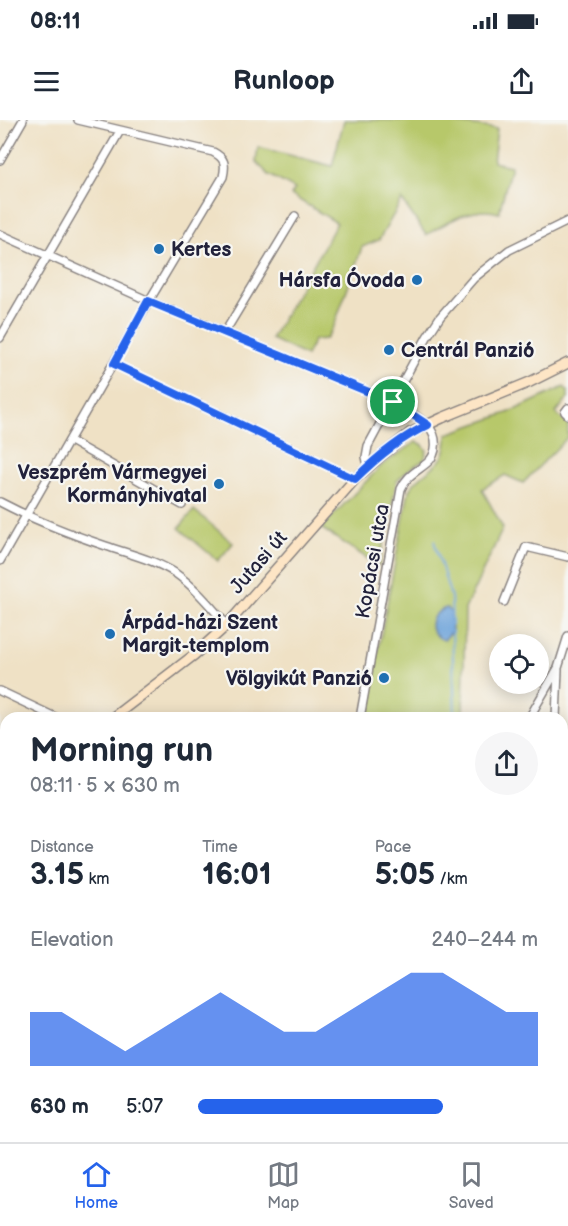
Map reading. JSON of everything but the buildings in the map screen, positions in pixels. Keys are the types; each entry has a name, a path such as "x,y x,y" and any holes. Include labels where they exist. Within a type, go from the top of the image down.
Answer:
{"street":[{"path":"0,160 23,120"},
{"path":"0,561 148,301 223,177 225,162 221,156 201,148 78,120"},
{"path":"0,338 120,130"},
{"path":"225,332 295,216"},
{"path":"368,466 366,457 368,446 440,317 474,278 509,250 568,221"},
{"path":"0,234 148,301 393,402 428,425"},
{"path":"114,364 355,479"},
{"name":"Jutasi út","path":"123,712 227,625 355,479 410,433 567,366"},
{"path":"568,408 565,412 568,415"},
{"name":"Kopácsi utca","path":"361,712 401,489 405,480 429,462 436,451 435,441 428,425"},
{"path":"70,441 182,505"},
{"path":"0,502 26,516 79,537 163,566 185,580 227,625"},
{"path":"504,602 526,547 568,557"},
{"path":"532,712 558,668 568,636"},
{"path":"556,712 558,668"},
{"path":"0,691 44,712"}],"green space":[{"path":"344,120 435,120 497,129 493,162 511,166 499,213 480,211 470,213 426,235 402,200 379,240 362,247 334,326 326,339 314,340 306,356 271,339 337,223 291,195 295,189 269,175 256,162 258,147 332,166"},
{"path":"564,387 568,391 568,398 556,413 568,424 568,437 523,483 505,475 482,489 503,528 465,609 463,712 369,712 371,686 409,490 440,461 444,454 447,434 510,412"},
{"path":"416,442 422,444 427,451 424,460 408,470 397,481 379,566 321,528 382,465"},
{"path":"194,510 233,543 218,561 179,528"}],"water":[{"path":"446,608 451,612 452,631 444,640 434,633 431,624 435,615"}],"waterway":[{"path":"434,541 451,597 452,625"},
{"path":"452,631 455,712"}],"place":[{"name":"Kertes","path":"159,249"},
{"name":"Hársfa Óvoda","path":"417,280"},
{"name":"Centrál Panzió","path":"389,350"},
{"name":"Veszprém Vármegyei Kormányhivatal","path":"219,484"},
{"name":"Árpád-házi Szent Margit-templom","path":"110,634"},
{"name":"Völgyikút Panzió","path":"384,678"}],"route":[{"path":"148,301 393,402 428,425 410,433 355,479 114,364 148,301"}]}
